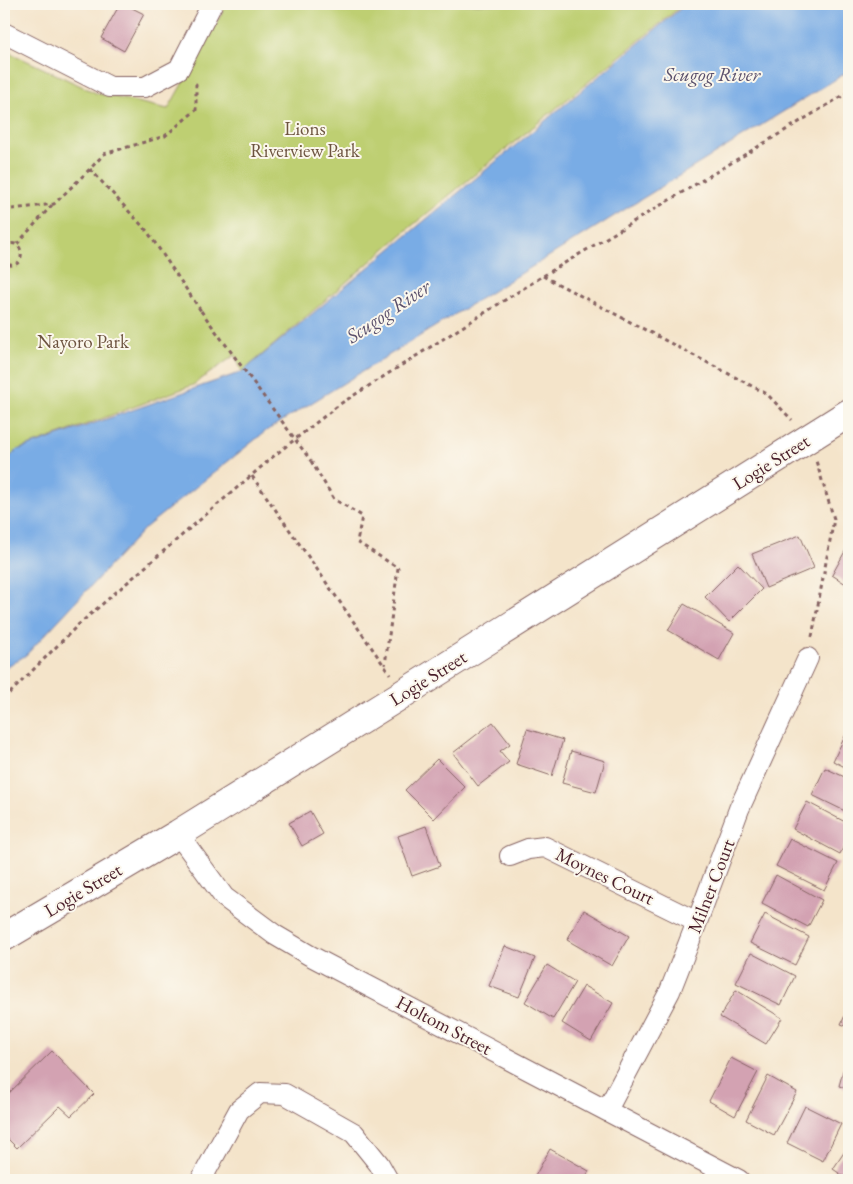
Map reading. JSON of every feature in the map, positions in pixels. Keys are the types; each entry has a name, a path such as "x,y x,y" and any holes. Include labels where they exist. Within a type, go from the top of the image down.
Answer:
{"street":[{"path":"4,33 110,87 145,87 179,69 212,4"},
{"name":"Logie Street","path":"4,937 178,834 848,415"},
{"name":"Milner Court","path":"607,1110 670,991 739,809 808,658"},
{"name":"Holtom Street","path":"178,834 224,897 274,935 739,1180"},
{"name":"Moynes Court","path":"510,856 528,848 545,847 697,922"},
{"path":"201,1180 240,1110 260,1093 285,1094 354,1133 379,1164 388,1180"}],"path":[{"path":"17,244 104,154 165,136 196,110 196,84 179,69"},
{"path":"4,699 78,625 274,455 340,404 543,276 849,92"},
{"path":"90,169 147,231 201,311 311,461 334,499 362,516 357,542 398,568 385,665 252,476"},
{"path":"4,210 54,204"},
{"path":"4,246 10,243 17,244 21,250 20,260 11,265 4,263"},
{"path":"543,276 767,394 809,438 834,519 808,658"}],"green space":[{"name":"Lions Riverview Park","path":"227,4 684,4 408,229 242,372 235,355 193,385 17,450 4,463 4,50 96,93 168,109"}],"water":[{"name":"Scugog River","path":"686,4 849,4 849,71 266,431 146,527 26,655 4,669 4,463 17,450 242,372"}],"building":[{"path":"120,4 124,4 144,14 124,51 101,38"},
{"path":"800,535 814,568 766,588 752,554"},
{"path":"849,544 849,586 832,575"},
{"path":"738,564 762,589 729,622 705,597"},
{"path":"684,604 734,633 719,660 668,630"},
{"path":"493,722 510,744 500,751 509,762 478,786 453,753"},
{"path":"527,729 563,740 552,776 516,764"},
{"path":"847,732 849,733 849,769 833,761"},
{"path":"571,751 605,761 596,792 562,783"},
{"path":"437,759 465,787 434,819 405,790"},
{"path":"825,768 849,779 849,813 812,795"},
{"path":"807,802 849,824 849,836 840,854 793,829"},
{"path":"310,811 323,834 302,846 289,823"},
{"path":"426,826 440,866 412,876 398,836"},
{"path":"790,839 838,863 824,890 776,866"},
{"path":"776,875 822,900 808,927 762,903"},
{"path":"584,910 629,936 612,966 567,940"},
{"path":"765,914 809,937 795,965 750,943"},
{"path":"505,946 535,958 519,997 489,986"},
{"path":"751,953 795,976 781,1005 736,983"},
{"path":"547,965 575,982 553,1019 525,1002"},
{"path":"584,986 613,1003 591,1041 562,1023"},
{"path":"736,990 782,1018 766,1044 720,1017"},
{"path":"849,1007 849,1027 841,1024"},
{"path":"849,1049 849,1089 839,1086"},
{"path":"52,1051 94,1094 71,1116 60,1106 17,1148 4,1135 4,1098"},
{"path":"731,1058 758,1072 735,1116 709,1101"},
{"path":"768,1076 797,1092 774,1135 746,1120"},
{"path":"805,1106 841,1124 823,1161 787,1143"},
{"path":"849,1145 849,1180 833,1169"},
{"path":"550,1149 589,1171 584,1180 539,1180 534,1178"}],"park label":[{"name":"Nayoro Park","path":"83,341"}]}
